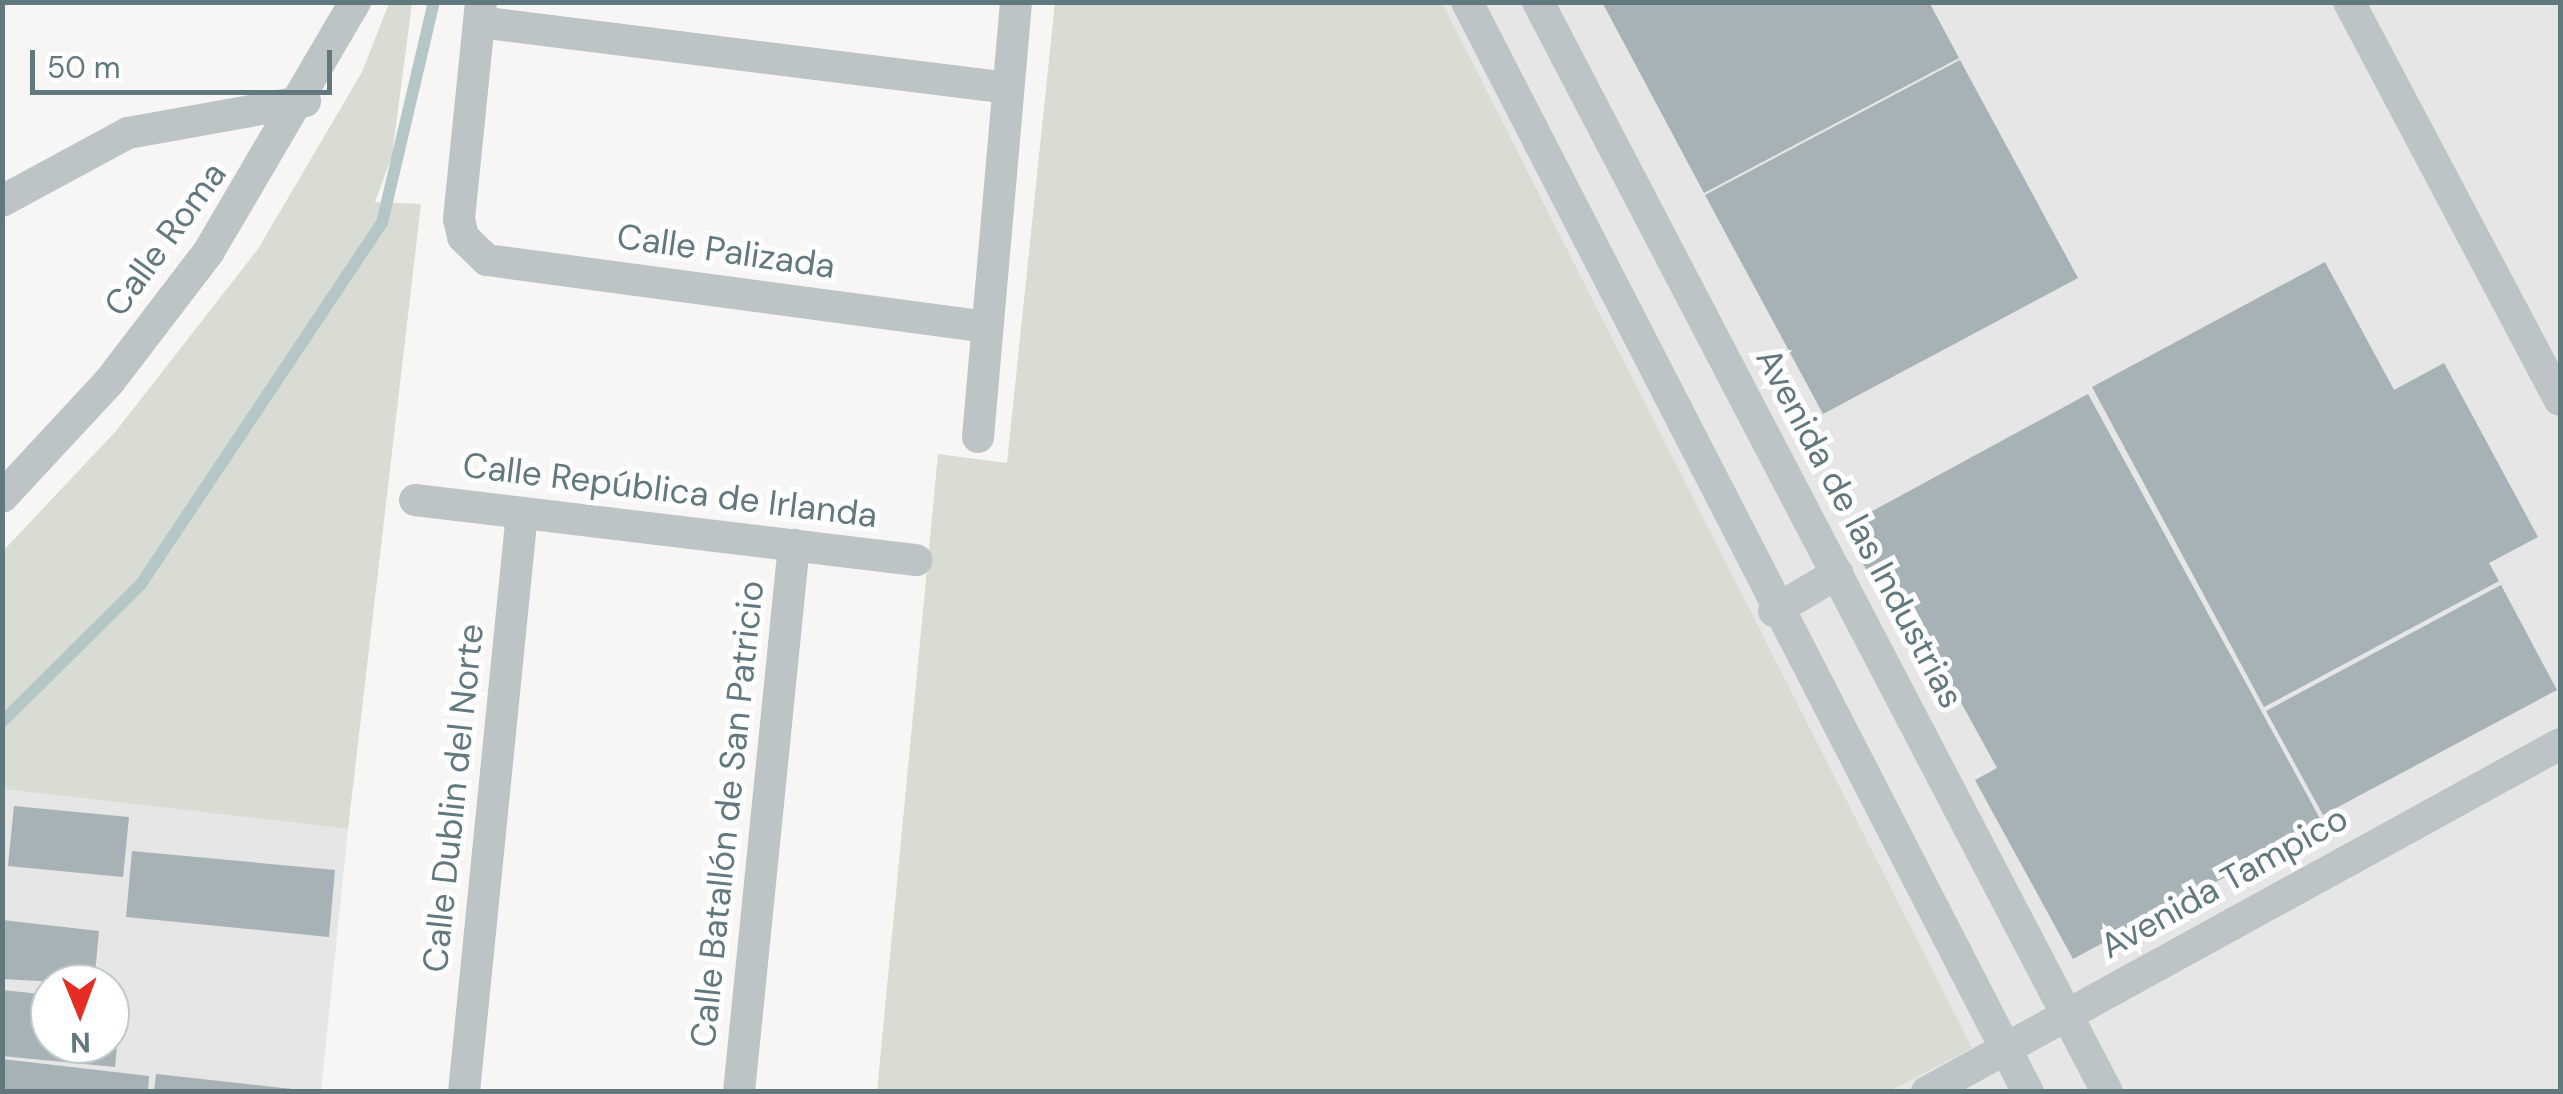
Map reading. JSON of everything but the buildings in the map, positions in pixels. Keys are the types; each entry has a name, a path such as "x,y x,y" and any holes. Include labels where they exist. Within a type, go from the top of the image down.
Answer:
{"street":[{"name":"Calle Roma","path":"2,497 160,317 305,101 355,2"},
{"path":"978,437 1016,2"},
{"path":"1467,2 1774,611 2028,1092"},
{"name":"Avenida de las Industrias","path":"1538,2 2072,1011 2107,1092"},
{"path":"2349,2 2560,400"},
{"path":"480,12 1008,88"},
{"name":"Calle Palizada","path":"480,12 463,237 487,260 987,327"},
{"path":"2,200 128,133 305,101"},
{"name":"Calle República de Irlanda","path":"415,500 916,560"},
{"name":"Calle Dublin del Norte","path":"464,1092 522,513"},
{"name":"Calle Batallón de San Patricio","path":"740,1092 794,545"},
{"path":"1774,611 1838,574"},
{"name":"Avenida Tampico","path":"1927,1092 2560,744"}],"shaded area":[{"path":"389,3 412,3 392,156 375,202 421,204 348,829 3,789 3,551 116,431 258,249 362,72"},
{"path":"1055,3 2560,3 2560,1091 943,1092"},
{"path":"1055,3 1442,3 1972,1048 1888,1092 877,1092 938,454 1007,463"},
{"path":"3,789 348,829 321,1091 3,1092"}],"waterway":[{"path":"2,722 141,584 382,223 434,2"}]}
